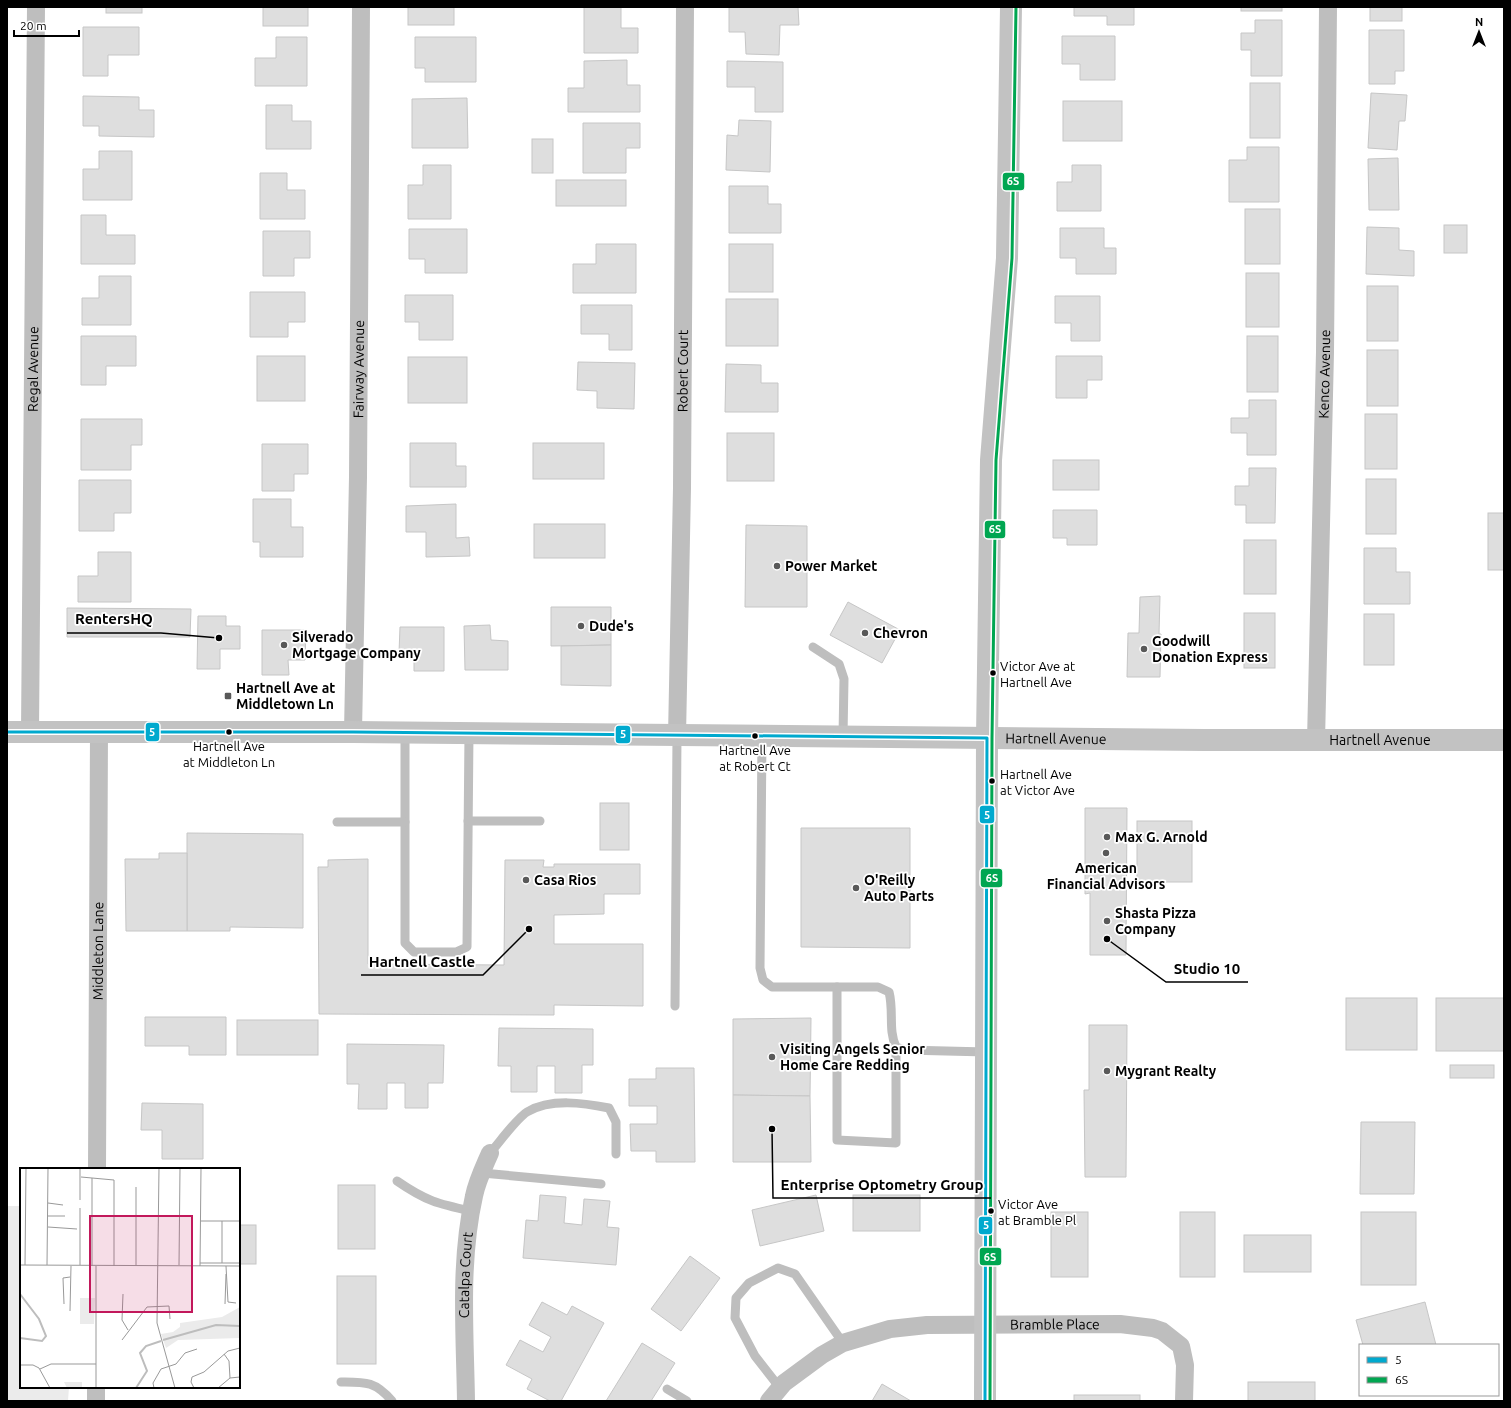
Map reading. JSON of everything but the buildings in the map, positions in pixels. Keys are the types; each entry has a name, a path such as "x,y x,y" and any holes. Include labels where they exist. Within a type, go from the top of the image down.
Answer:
{"main road":[{"path":"985,1401 987,738 992,460 1007,258 1011,7"},
{"name":"Hartnell Avenue","path":"7,732 405,732 677,736 1316,741 1504,740"}],"street":[{"name":"Regal Avenue","path":"30,732 36,7"},
{"name":"Fairway Avenue","path":"353,732 358,469 361,7"},
{"name":"Robert Court","path":"677,736 682,481 685,7"},
{"name":"Kenco Avenue","path":"1316,741 1325,352 1328,7"},
{"name":"Middleton Lane","path":"97,1168 99,732"},
{"name":"Catalpa Court","path":"466,1401 464,1272 467,1236 474,1194 490,1153"},
{"name":"Bramble Place","path":"775,1395 822,1355 843,1343 890,1329 927,1326 1120,1324 1153,1328 1162,1331 1181,1346 1185,1365 1184,1401"},
{"path":"96,1388 96,1401"}],"lane":[{"path":"813,647 839,664 842,671 844,679 843,737"},
{"path":"405,732 405,943 414,952 456,952 467,947 469,733"},
{"path":"675,1006 677,736"},
{"path":"762,736 760,968 763,980 772,987 837,987 878,987 889,992 892,1003 891,1037 896,1047 896,1143 837,1140 837,987"},
{"path":"468,821 540,821"},
{"path":"337,822 405,822"},
{"path":"896,1047 905,1050 987,1052"},
{"path":"490,1153 526,1112 546,1104 589,1104 609,1108 616,1122 616,1154"},
{"path":"482,1174 601,1184"},
{"path":"397,1181 419,1196 436,1204 471,1211"},
{"path":"775,1395 735,1318 736,1298 750,1283 778,1268 795,1274 843,1343"},
{"path":"340,1382 374,1384 392,1401"},
{"path":"667,1388 687,1401"}],"shaded area":[{"path":"7,1206 20,1206 20,1388 69,1388 68,1401 7,1401"}],"transit line":[{"name":"6S","path":"990,1401 992,738 996,460 1012,258 1016,7"},
{"name":"5","path":"7,732 353,732 987,738 985,1401"}],"place":[{"name":"Power Market","path":"777,566"},
{"name":"Dude's","path":"581,626"},
{"name":"Chevron","path":"865,633"},
{"name":"RentersHQ","path":"219,638"},
{"name":"Silverado Mortgage Company","path":"284,645"},
{"name":"Goodwill Donation Express","path":"1144,649"},
{"name":"Victor Ave at Hartnell Ave","path":"993,673"},
{"name":"Hartnell Ave at Middletown Ln","path":"228,696"},
{"name":"Hartnell Ave at Middleton Ln","path":"229,732"},
{"name":"Hartnell Ave at Robert Ct","path":"755,736"},
{"name":"Hartnell Ave at Victor Ave","path":"992,781"},
{"name":"Max G. Arnold","path":"1107,837"},
{"name":"American Financial Advisors","path":"1106,853"},
{"name":"Casa Rios","path":"526,880"},
{"name":"O'Reilly Auto Parts","path":"856,888"},
{"name":"Shasta Pizza Company","path":"1107,921"},
{"name":"Hartnell Castle","path":"529,929"},
{"name":"Studio 10","path":"1107,939"},
{"name":"Visiting Angels Senior Home Care Redding","path":"772,1057"},
{"name":"Mygrant Realty","path":"1107,1071"},
{"name":"Enterprise Optometry Group","path":"772,1129"},
{"name":"Victor Ave at Bramble Pl","path":"991,1211"}]}
